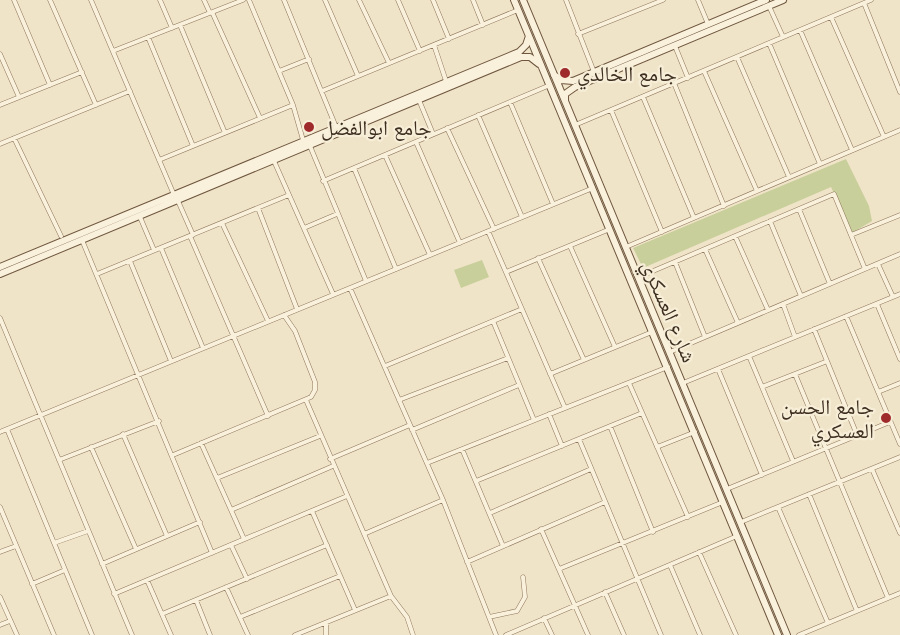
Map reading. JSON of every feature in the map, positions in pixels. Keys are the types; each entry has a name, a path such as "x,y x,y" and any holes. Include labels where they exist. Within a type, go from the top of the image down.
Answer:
{"street":[{"path":"14,0 50,85"},
{"path":"51,0 96,105"},
{"path":"92,0 268,416"},
{"path":"160,0 172,28"},
{"path":"204,0 260,118"},
{"path":"113,51 243,0"},
{"path":"249,0 293,105 303,140"},
{"path":"284,0 336,127"},
{"path":"326,0 358,76"},
{"path":"359,0 389,63"},
{"path":"398,0 420,51"},
{"path":"433,0 449,39"},
{"path":"473,0 483,25"},
{"name":"شارع العسكري","path":"514,0 550,85 626,247 682,384 690,411"},
{"path":"566,0 594,73"},
{"path":"578,34 663,0"},
{"path":"698,0 708,24"},
{"path":"743,0 746,8"},
{"path":"566,104 566,94 574,84 594,73 746,8 783,0"},
{"path":"574,125 871,0"},
{"name":"شارع العسكري","path":"526,1 574,125 582,152"},
{"path":"768,3 783,38"},
{"path":"552,73 561,80 574,84 675,45 768,3"},
{"path":"864,3 900,92"},
{"path":"322,91 518,10"},
{"path":"831,17 884,137"},
{"path":"180,25 225,133"},
{"path":"800,30 852,150"},
{"path":"0,267 176,198 224,177 237,168 519,52 526,45 529,35"},
{"path":"148,37 193,146"},
{"path":"769,43 820,164"},
{"path":"434,45 446,81"},
{"path":"675,45 688,78"},
{"path":"0,54 19,97"},
{"path":"224,177 239,175 274,161 521,57 530,57 541,65"},
{"path":"737,57 789,178"},
{"path":"279,71 309,58"},
{"path":"704,70 757,191"},
{"path":"0,105 82,72"},
{"path":"674,83 724,206"},
{"path":"323,181 550,85"},
{"path":"0,144 130,91"},
{"path":"642,97 694,218"},
{"path":"418,100 433,134"},
{"path":"510,102 553,204"},
{"path":"159,160 293,105"},
{"path":"611,110 662,232"},
{"path":"478,115 522,218"},
{"path":"447,128 494,229"},
{"path":"626,247 900,130"},
{"path":"14,138 61,242"},
{"path":"416,142 460,243"},
{"path":"310,146 366,281"},
{"path":"385,155 430,255"},
{"path":"274,161 333,295"},
{"name":"شارع العسكري","path":"587,165 593,188 653,332 726,490 787,635"},
{"path":"237,168 236,173 239,175"},
{"path":"354,168 396,269"},
{"path":"0,432 593,188"},
{"path":"638,277 834,194 865,269"},
{"path":"96,274 289,195"},
{"path":"0,274 61,242 82,240 176,198"},
{"path":"258,208 297,309"},
{"path":"799,209 830,284"},
{"path":"303,228 337,214"},
{"path":"851,235 900,215"},
{"path":"140,216 154,250"},
{"path":"770,221 801,296"},
{"path":"222,223 268,321"},
{"path":"506,272 610,229"},
{"path":"488,231 565,408"},
{"path":"735,236 768,310"},
{"path":"82,240 213,553"},
{"path":"570,246 615,347"},
{"path":"161,248 203,348"},
{"path":"705,249 738,323"},
{"path":"669,352 900,254"},
{"path":"538,258 584,360"},
{"path":"129,261 171,361"},
{"path":"675,262 705,337"},
{"path":"878,264 892,297"},
{"path":"350,288 443,500 496,635"},
{"path":"682,384 900,294"},
{"path":"783,304 795,337"},
{"path":"877,304 900,359"},
{"path":"384,366 522,309"},
{"path":"173,455 306,400 314,392 315,382 285,315"},
{"path":"846,316 900,444"},
{"path":"0,318 132,635"},
{"path":"493,321 534,420"},
{"path":"814,329 825,362 857,435"},
{"path":"550,374 653,332"},
{"path":"749,356 793,462"},
{"path":"399,400 508,358"},
{"path":"762,387 825,362"},
{"path":"427,463 668,367"},
{"path":"718,369 762,475"},
{"path":"795,374 888,598"},
{"path":"629,383 688,517"},
{"path":"878,392 900,383"},
{"path":"330,459 519,385"},
{"path":"306,400 391,596 407,617 413,635"},
{"path":"476,481 642,413"},
{"path":"549,414 562,446"},
{"path":"59,460 159,421"},
{"name":"شارع العسكري","path":"694,421 695,432 778,635"},
{"path":"726,490 890,422"},
{"path":"610,426 653,532"},
{"path":"6,429 92,635"},
{"path":"657,447 695,432"},
{"path":"123,435 167,536"},
{"path":"217,478 320,436"},
{"path":"579,439 661,635"},
{"path":"201,443 244,539"},
{"path":"91,447 136,549"},
{"path":"462,449 503,546"},
{"path":"740,522 900,457"},
{"path":"231,510 333,466"},
{"path":"490,513 591,469"},
{"path":"872,469 900,533"},
{"path":"809,494 857,611"},
{"path":"114,594 347,496"},
{"path":"364,534 443,500"},
{"path":"467,562 605,502"},
{"path":"559,569 724,502"},
{"path":"0,507 54,635"},
{"path":"778,507 828,623"},
{"path":"312,511 355,610"},
{"path":"102,564 200,522"},
{"path":"541,530 588,635"},
{"path":"54,543 88,531"},
{"path":"506,635 738,536"},
{"path":"231,545 247,579"},
{"path":"162,614 327,545"},
{"path":"0,552 16,546"},
{"path":"699,552 736,635"},
{"path":"670,565 700,635"},
{"path":"33,584 65,570"},
{"path":"240,617 340,576"},
{"path":"489,617 517,611 525,597 523,577"},
{"path":"147,580 171,635"},
{"path":"226,587 248,635"},
{"path":"605,592 624,635"},
{"path":"799,635 900,593"},
{"path":"295,635 391,596"},
{"path":"0,598 17,635"},
{"path":"196,600 210,635"},
{"path":"544,618 552,635"},
{"path":"0,625 11,621"},
{"path":"326,622 326,635"}],"green space":[{"path":"846,159 869,206 872,221 852,233 831,187 643,268 633,248"},
{"path":"482,260 489,277 461,288 454,270"}],"place":[{"name":"جامع الخالدي","path":"565,73"},
{"name":"جامع ابوالفضل","path":"309,127"},
{"name":"جامع الحسن العسكري","path":"886,418"}]}
